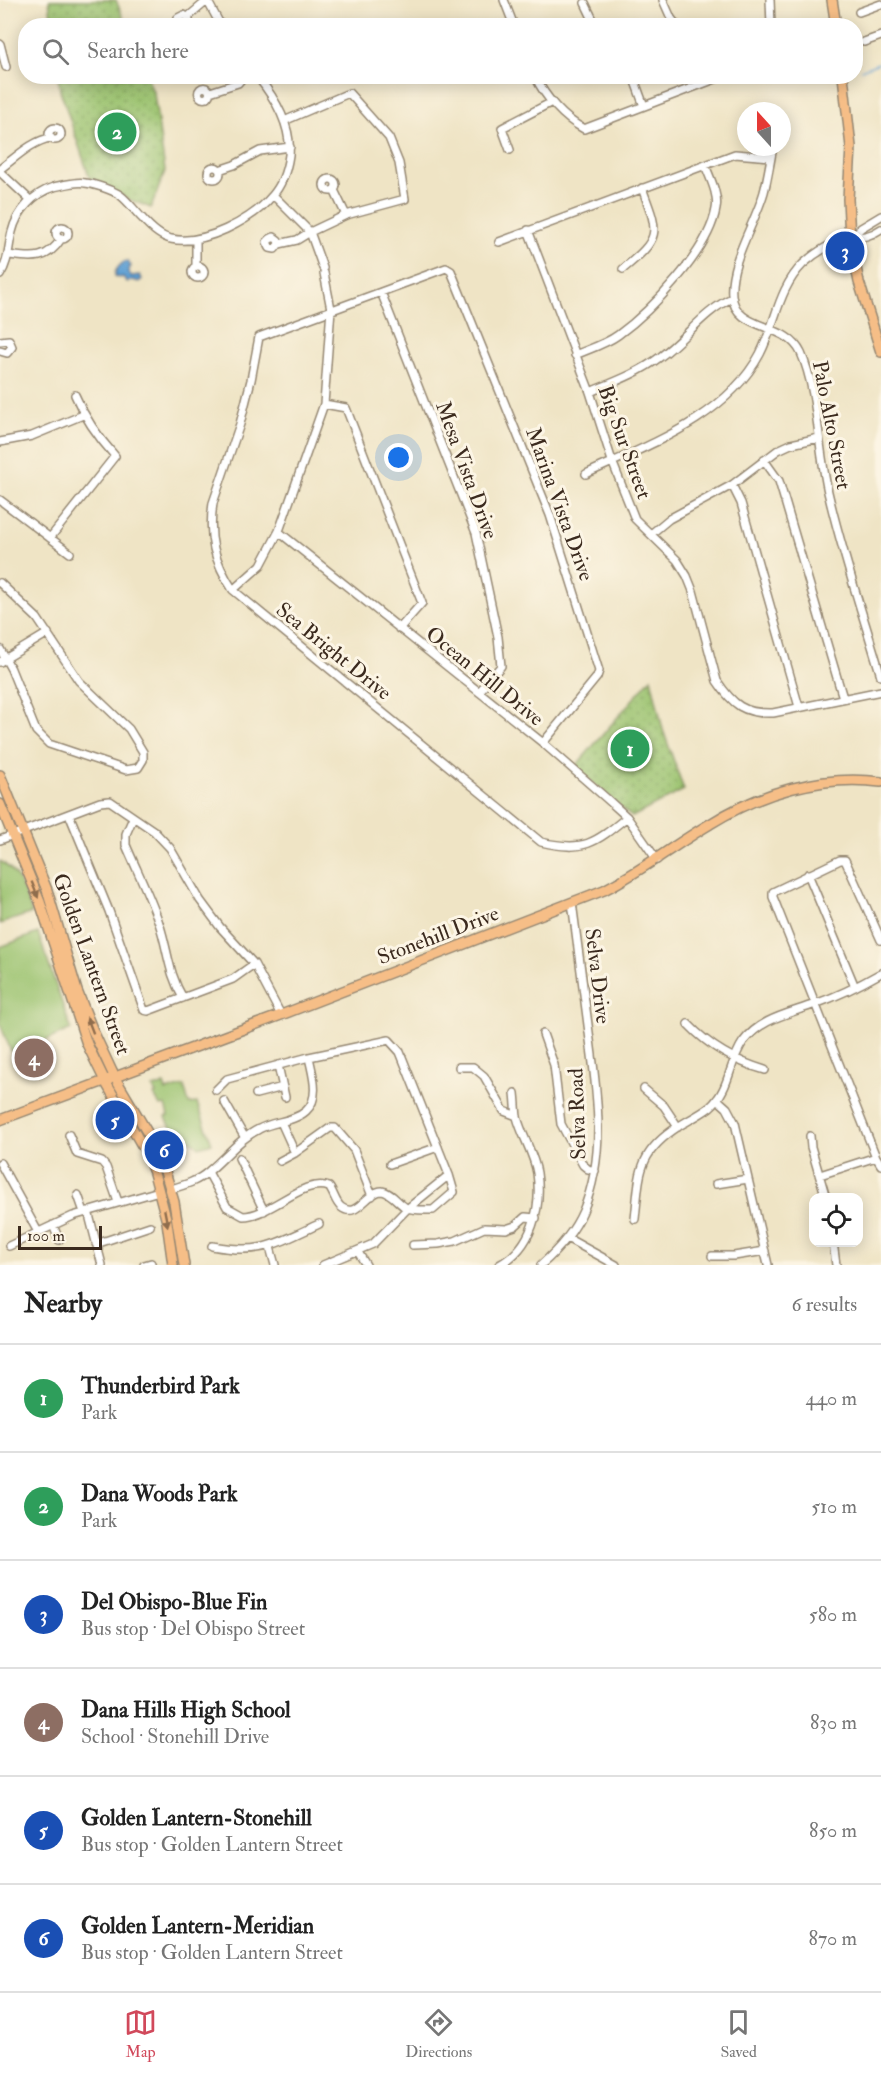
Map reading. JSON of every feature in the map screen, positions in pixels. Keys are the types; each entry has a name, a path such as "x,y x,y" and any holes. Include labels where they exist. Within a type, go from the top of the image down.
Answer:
{"main road":[{"path":"832,0 835,18"},
{"path":"844,84 851,147 848,200 850,238 859,282 881,352"},
{"name":"Golden Lantern Street","path":"0,775 18,834"},
{"name":"Stonehill Drive","path":"0,1120 281,1015 619,883 723,816 751,802 795,788 835,782 881,782"},
{"name":"Golden Lantern Street","path":"0,804 18,834 56,916 85,1012 110,1080 154,1173 167,1222 173,1265"},
{"name":"Golden Lantern Street","path":"110,1080 157,1149 171,1189 184,1264"},
{"path":"154,1173 171,1189"},
{"path":"159,1191 174,1202"}],"street":[{"path":"191,18 207,0 217,18"},
{"path":"504,0 511,18"},
{"path":"663,0 671,18"},
{"path":"770,0 771,18"},
{"path":"585,3 592,18"},
{"path":"859,12 881,4"},
{"path":"864,42 881,36"},
{"path":"0,44 6,67"},
{"path":"210,92 235,84"},
{"path":"0,275 9,255 12,230 20,214 30,200 52,188 84,182 120,195 151,228 171,239 196,239 215,235 258,210 273,195 285,174 290,147 284,121 274,99 263,84"},
{"path":"540,84 552,102 573,123 584,129 695,84"},
{"path":"636,84 644,106"},
{"path":"279,244 297,240 346,215 405,199 399,163 389,138 349,93 284,121"},
{"path":"510,150 502,128 552,102"},
{"path":"30,200 0,171 25,151 51,138"},
{"path":"219,170 260,151 290,147"},
{"path":"499,242 735,154 771,157 764,191 732,277 732,298 718,305 661,357 639,371 590,392"},
{"path":"575,355 617,336 663,294 689,266 709,228 716,208 714,187 705,165"},
{"path":"623,269 648,247 656,230 642,188"},
{"path":"334,190 346,215"},
{"path":"233,590 261,565 279,532 324,404 331,309 324,270 310,232 273,195"},
{"path":"586,474 668,436 720,401 752,368 771,328 781,296 798,270 820,251 850,238 881,216"},
{"path":"850,238 865,238 881,229"},
{"name":"Big Sur Street","path":"528,230 590,392 612,461 635,519 677,560 687,576 717,681 733,702 745,710 758,714 799,707"},
{"path":"9,255 33,258 40,256 55,249 61,239"},
{"path":"196,239 196,266"},
{"name":"Marina Vista Drive","path":"381,292 446,268 455,277 550,515 598,670 597,677 543,743"},
{"path":"331,309 381,292"},
{"name":"Mesa Vista Drive","path":"381,292 476,533 498,637 501,666 479,692"},
{"name":"Palo Alto Street","path":"732,298 742,316 748,321 771,328 791,339 799,350 809,380 828,493 881,676"},
{"name":"Sea Bright Drive","path":"331,309 259,337 240,424 213,503 211,516 217,563 233,590 541,842 570,848 586,844 604,836 627,817"},
{"path":"0,351 7,353 12,347 11,342 1,337"},
{"path":"50,538 115,456 99,438 84,415 75,395"},
{"path":"324,404 346,408 423,603 399,629"},
{"path":"0,442 33,436 84,415"},
{"path":"651,534 669,519 732,485 764,460 791,444 819,438"},
{"path":"764,460 779,482 843,698"},
{"path":"732,485 741,503 799,707 881,691"},
{"path":"0,500 70,553"},
{"name":"Ocean Hill Drive","path":"279,532 543,743 627,817 657,860"},
{"path":"0,583 31,610 79,681 129,729 141,748 143,760 138,768 126,770 50,744 41,738 3,661 0,649"},
{"path":"3,661 48,633"},
{"path":"0,840 100,802 110,801 154,831 170,848 200,900 220,927 254,964 281,1015"},
{"path":"69,814 109,911 142,1007 148,1011 233,979 254,964"},
{"path":"133,818 126,834 126,845 159,922 168,962 176,986 183,998"},
{"path":"881,940 848,862 845,860 808,874 773,892 815,1004 881,1165"},
{"path":"808,874 855,987"},
{"name":"Selva Drive","path":"572,902 591,1054"},
{"path":"635,1219 639,1176 644,1160 658,1140 710,1107 717,1099 725,1088 743,1043 770,1020 815,1004 881,973"},
{"path":"688,1024 712,1047 765,1070"},
{"path":"543,1034 554,1065 561,1124 583,1165 588,1170 595,1171"},
{"path":"208,1172 229,1210 245,1216 264,1210 316,1185 329,1187 340,1205 346,1209 357,1209 378,1192 384,1192 407,1209 434,1210 454,1192 449,1174 400,1052 389,1040 309,1057 226,1079 216,1090"},
{"name":"Selva Road","path":"541,1265 567,1238 582,1212 595,1171 598,1131 591,1054"},
{"path":"171,1189 192,1183 208,1172 259,1128 296,1117 307,1110 315,1090 309,1057"},
{"path":"278,1065 285,1097"},
{"path":"459,1067 472,1067 484,1076 504,1111 517,1116"},
{"path":"256,1094 283,1087"},
{"path":"644,1089 664,1106 678,1126"},
{"path":"499,1265 509,1260 526,1240 536,1218 537,1172 517,1116 515,1094"},
{"path":"717,1099 727,1108 735,1123 768,1265"},
{"path":"224,1101 245,1138"},
{"path":"281,1122 295,1153"},
{"path":"279,1161 295,1153 328,1129 335,1128 354,1150 372,1196"},
{"path":"69,1135 77,1154 102,1162 106,1167 117,1202"},
{"path":"810,1136 825,1193"},
{"path":"390,1164 438,1147"},
{"path":"820,1175 876,1157"},
{"path":"238,1158 264,1210"},
{"path":"0,1163 38,1232"},
{"path":"323,1265 373,1244 407,1209 449,1174"},
{"path":"716,1184 748,1179"},
{"path":"9,1246 86,1212 159,1191"},
{"path":"78,1195 86,1212 102,1265"},
{"path":"413,1245 438,1244 455,1240 484,1228 506,1229 515,1226 525,1217 536,1218"},
{"path":"212,1246 248,1250 270,1247 319,1224"},
{"path":"54,1225 59,1240"},
{"path":"96,1244 150,1226"},
{"path":"567,1238 616,1265"},
{"path":"270,1247 275,1265"},
{"path":"834,1247 836,1265"},
{"path":"712,1256 734,1256 765,1251"},
{"path":"358,1252 366,1265"}],"green space":[{"path":"49,0 116,0 123,18 51,18"},
{"path":"59,84 150,84 154,94 165,171 151,208 92,185"},
{"path":"651,678 663,730 684,790 632,817 575,767"},
{"path":"0,861 17,877 32,913 0,924"},
{"path":"38,933 71,1029 43,1042 11,1051 0,1024 0,947"},
{"path":"164,1085 166,1091 184,1086 189,1104 197,1103 212,1143 199,1147 189,1139 180,1139 175,1130 172,1130 166,1117 168,1116 165,1105 160,1106 154,1095 156,1094 153,1088"}],"water":[{"path":"127,261 131,266 128,271 131,276 140,275 142,279 139,282 133,280 127,282 123,277 115,276 119,267"}],"waterway":[{"path":"863,69 881,62"}],"place":[{"name":"Dana Woods Park","path":"117,132"},
{"name":"Del Obispo-Blue Fin","path":"845,251"},
{"name":"Thunderbird Park","path":"630,749"},
{"name":"Dana Hills High School","path":"34,1058"},
{"name":"Golden Lantern-Stonehill","path":"115,1120"},
{"name":"Golden Lantern-Meridian","path":"164,1150"}]}
